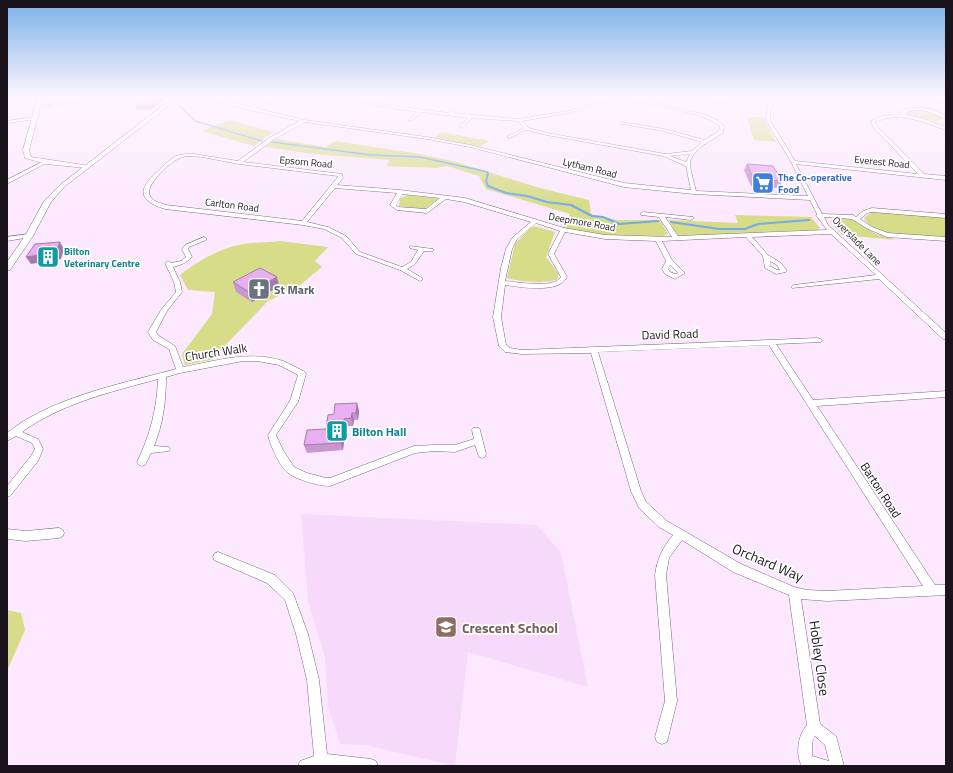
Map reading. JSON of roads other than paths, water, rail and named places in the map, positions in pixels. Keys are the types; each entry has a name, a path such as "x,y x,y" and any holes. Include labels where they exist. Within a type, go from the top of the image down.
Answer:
{"main road":[{"path":"7,268 28,236 48,201 62,186 84,167 129,133"}],"street":[{"path":"31,133 26,150 29,159 84,167"},
{"name":"Epsom Road","path":"239,163 271,139 282,133"},
{"name":"Lytham Road","path":"391,133 470,146 610,183 636,188 810,198"},
{"path":"510,137 516,133"},
{"path":"545,133 586,142 664,155 688,165"},
{"path":"675,133 707,142"},
{"path":"664,155 692,152 717,133"},
{"name":"Overslade Lane","path":"776,133 793,162 819,215 832,232 879,277 946,337"},
{"path":"882,133 922,175"},
{"path":"692,152 688,165 694,192"},
{"name":"Carlton Road","path":"239,163 189,155 178,157 154,175 146,186 145,193 149,200 165,207 303,223 326,228 344,237 358,253 402,269 420,279"},
{"path":"7,182 46,162"},
{"name":"Everest Road","path":"793,162 946,178"},
{"name":"Epsom Road","path":"239,163 272,168 338,174 341,176 303,223"},
{"name":"Deepmore Road","path":"334,186 465,200 563,230 605,237 658,239 675,237 832,232"},
{"path":"400,192 393,205 397,208 427,211 445,198"},
{"path":"857,219 865,212 872,210 946,216"},
{"path":"643,214 691,218"},
{"path":"819,215 846,216 857,219 870,228 888,235 946,240"},
{"path":"661,216 675,237"},
{"path":"534,222 515,238 509,249 502,283 554,285 562,281 564,277 551,254 563,230"},
{"path":"747,235 766,256"},
{"path":"7,239 28,236"},
{"path":"180,370 172,348 156,338 152,332 161,315 179,292 177,282 169,265 186,261 189,257 186,250 187,246 204,239"},
{"path":"658,239 669,261"},
{"path":"412,247 431,250"},
{"path":"402,269 413,263 422,249"},
{"path":"794,287 879,277"},
{"name":"David Road","path":"502,283 496,317 503,346 508,350 522,352 594,350 818,340"},
{"name":"Barton Road","path":"771,342 932,590"},
{"name":"Orchard Way","path":"594,350 636,491 642,505 664,524 680,535 737,568 794,592 807,595 827,596 946,590"},
{"name":"Church Walk","path":"11,435 38,417 80,398 162,374 257,358 281,363 302,374 294,402 273,432 272,438 291,470 322,482 330,482 414,450 434,448 456,449 478,441"},
{"path":"142,462 148,450 162,401 162,374"},
{"path":"810,403 946,394"},
{"path":"476,430 482,454"},
{"path":"7,493 35,458 39,449 35,442 11,435"},
{"path":"148,450 166,449"},
{"path":"7,534 26,536 59,533"},
{"path":"662,737 671,701 660,584 660,566 666,551 680,535"},
{"path":"218,556 271,579 289,597 302,634 313,680 321,760"},
{"name":"Hobley Close","path":"794,592 814,728"},
{"path":"825,766 806,761 805,738 807,733 814,728 831,741 837,766"},
{"path":"305,766 321,760 371,766"}],"waterway":[{"path":"235,133 262,141"},
{"path":"272,142 371,155 420,157 488,172 487,175"},
{"path":"488,174 486,181 488,186 506,193 527,196 547,202 571,205 592,216 603,217 619,224 658,221"},
{"path":"671,222 719,229 745,229 758,224 809,220"}],"place":[{"name":"The Co-operative Food","path":"763,183"},
{"name":"Bilton Veterinary Centre","path":"48,257"},
{"name":"St Mark","path":"259,289"},
{"name":"Bilton Hall","path":"337,431"},
{"name":"Crescent School","path":"446,627"}]}
